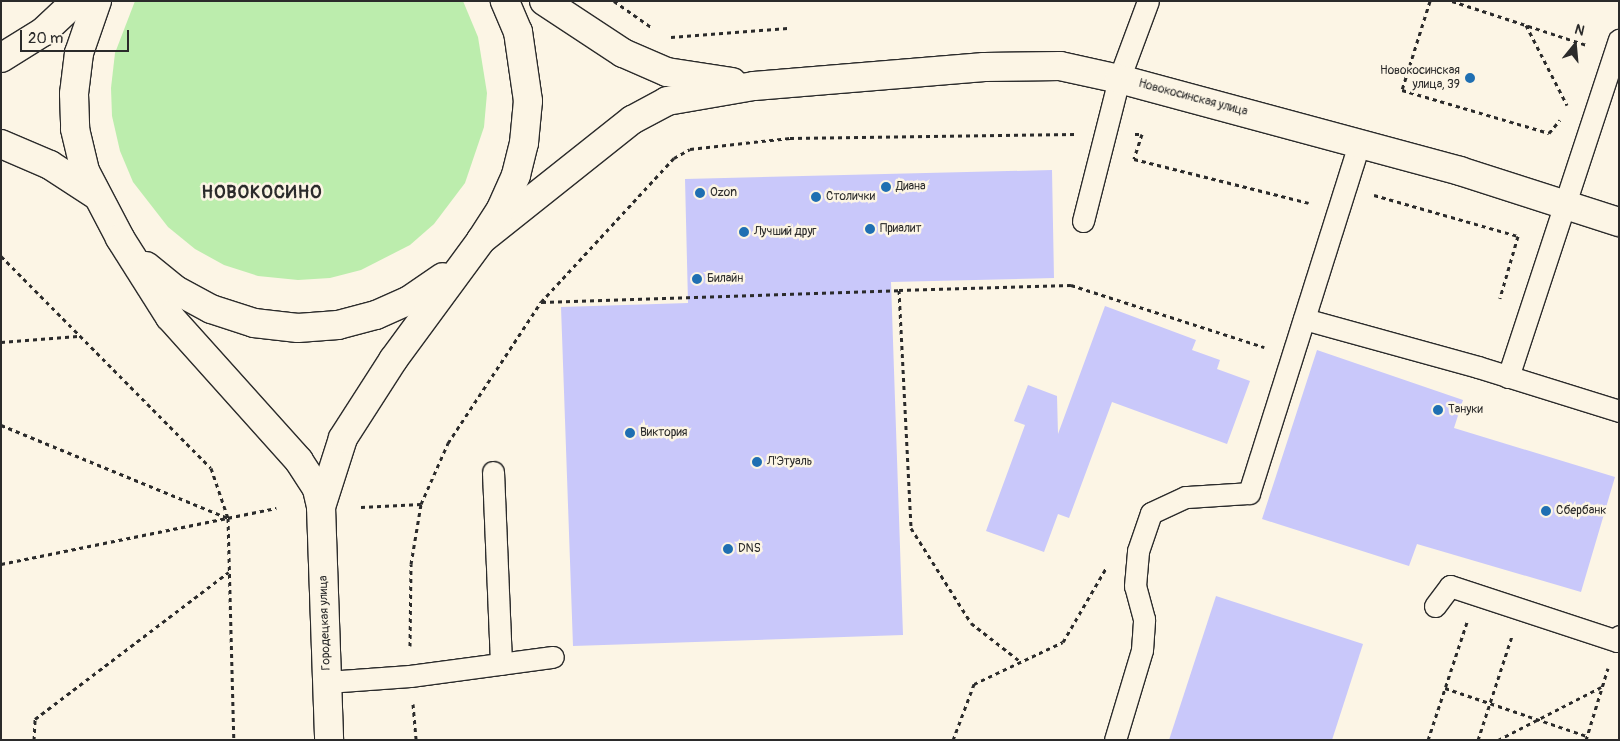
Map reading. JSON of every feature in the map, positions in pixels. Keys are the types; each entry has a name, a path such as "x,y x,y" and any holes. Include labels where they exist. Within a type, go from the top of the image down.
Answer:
{"street":[{"path":"504,1 518,32 525,65"},
{"path":"321,507 343,438 472,250 504,200 524,143 528,101 525,65 525,1"},
{"path":"544,1 623,53 667,72 754,86"},
{"path":"1,58 44,32 79,2"},
{"path":"79,2 74,94 75,129 85,171 120,238 189,341 309,475 321,507"},
{"name":"Новокосинская улица","path":"754,86 984,67 1060,66 1119,79 1360,142 1619,222"},
{"path":"120,238 142,263 174,289 211,309 254,323 298,328 338,325 376,315 435,284 472,250 632,120 667,101 754,86"},
{"path":"1,144 50,165 100,198"},
{"name":"Городецкая улица","path":"321,507 329,740"}],"lane":[{"path":"1083,221 1107,134 1119,79 1148,1"},
{"path":"1508,376 1616,47"},
{"path":"1115,740 1142,650 1144,620 1135,586 1138,552 1151,514 1186,497 1249,494 1344,186 1360,142"},
{"path":"1304,319 1508,376 1619,411"},
{"path":"493,472 501,664"},
{"path":"1435,606 1450,586 1521,610 1618,639"},
{"path":"327,682 553,657"}],"path":[{"path":"614,1 658,32"},
{"path":"1430,1 1402,90 1549,133 1564,115"},
{"path":"1452,1 1526,25 1616,47"},
{"path":"1526,25 1569,108"},
{"path":"665,37 788,28"},
{"path":"410,643 411,564 421,504 448,443 541,302 674,158 690,149 790,138 1142,134 1134,159 1337,210"},
{"path":"1344,186 1518,236"},
{"path":"1,256 211,468 228,518 234,740"},
{"path":"541,302 1071,285 1292,356"},
{"path":"899,290 911,528 971,623 1021,662"},
{"path":"1,342 79,336"},
{"path":"1,425 228,518"},
{"path":"361,507 421,504"},
{"path":"1,564 276,508"},
{"path":"952,740 974,684 1063,642 1103,569 1138,552"},
{"path":"34,740 35,719 230,572"},
{"path":"1428,740 1476,595"},
{"path":"1478,740 1521,610"},
{"path":"1445,688 1587,738 1618,639"},
{"path":"1498,740 1602,687"},
{"path":"414,710 416,740"}],"green space":[{"path":"135,1 463,1 478,37 487,93 484,127 465,183 434,224 410,245 361,270 330,278 298,280 258,276 224,265 195,249 168,227 133,182 120,151 112,116 111,88 115,53"}],"building":[{"path":"1052,170 1054,278 891,282 903,635 573,646 561,307 688,303 685,179"},
{"path":"1105,306 1196,340 1192,350 1220,360 1217,369 1250,381 1227,444 1112,402 1069,518 1058,514 1044,552 986,531 1025,425 1014,421 1028,385 1057,396 1058,434"},
{"path":"1317,350 1463,400 1454,428 1615,477 1581,592 1417,544 1409,566 1262,519"},
{"path":"1216,596 1363,644 1332,740 1169,740"}],"place":[{"name":"Новокосинская улица, 39","path":"1470,78"},
{"name":"Диана","path":"886,187"},
{"name":"Ozon","path":"700,193"},
{"name":"Столички","path":"816,197"},
{"name":"Приалит","path":"870,229"},
{"name":"Лучший друг","path":"744,232"},
{"name":"Билайн","path":"697,279"},
{"name":"Тануки","path":"1438,410"},
{"name":"Виктория","path":"630,433"},
{"name":"Л'Этуаль","path":"757,462"},
{"name":"Сбербанк","path":"1546,511"},
{"name":"DNS","path":"728,549"}],"district":[{"name":"НОВОКОСИНО","path":"262,193"}]}
